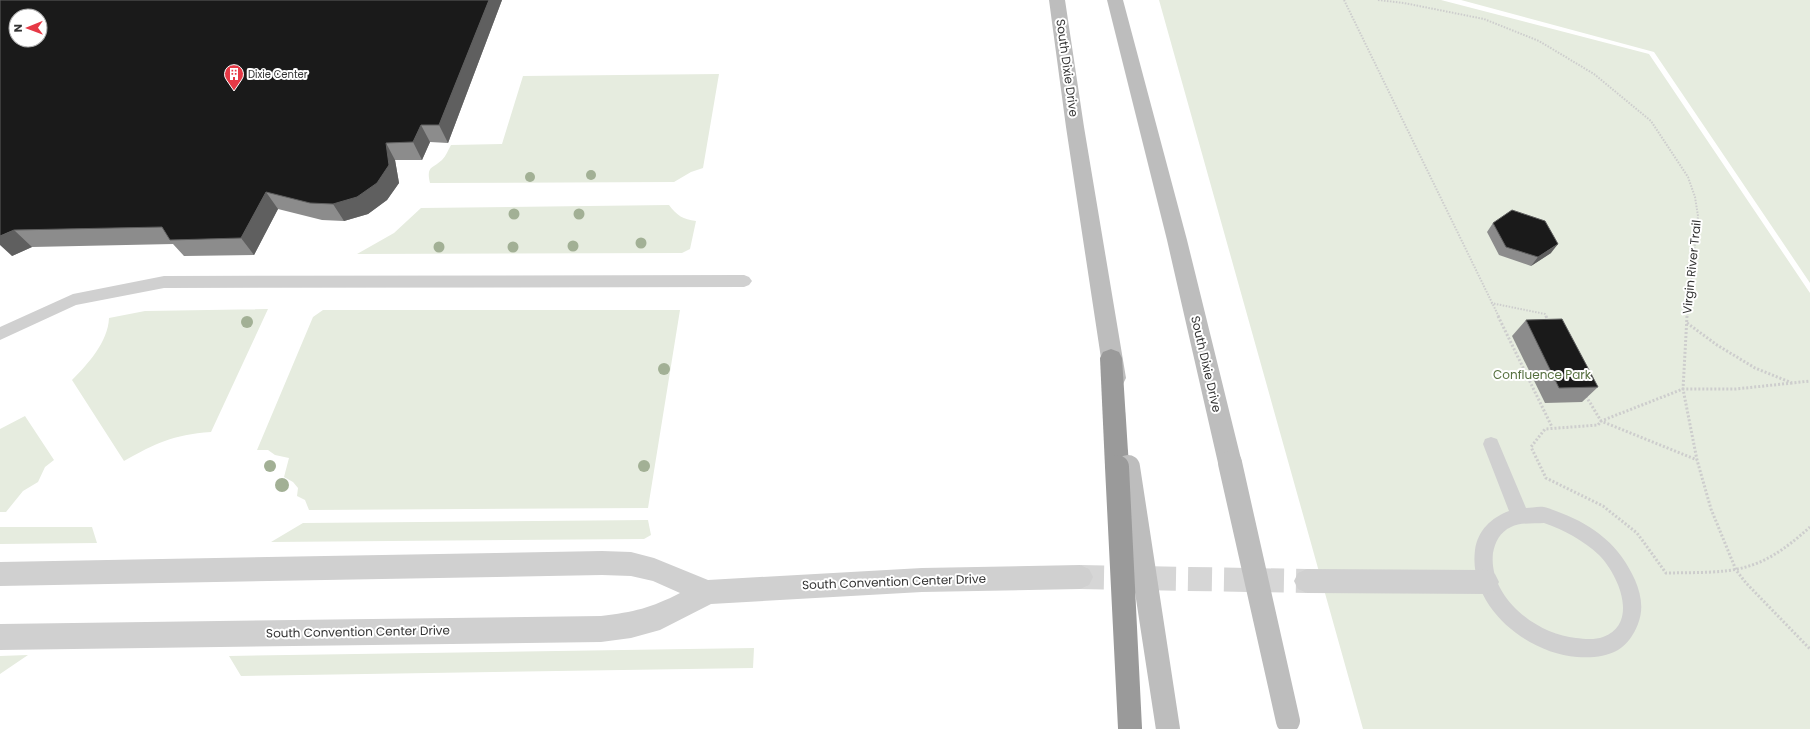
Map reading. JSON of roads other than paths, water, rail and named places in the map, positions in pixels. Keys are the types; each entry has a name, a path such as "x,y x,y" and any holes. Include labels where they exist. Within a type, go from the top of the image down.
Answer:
{"highway":[{"path":"1122,467 1130,729"}],"main road":[{"name":"South Dixie Drive","path":"1058,0 1075,128 1112,358 1122,467 1168,729"},
{"name":"South Dixie Drive","path":"1115,0 1177,240 1230,463 1289,725"}],"street":[{"name":"South Convention Center Drive","path":"0,574 602,563 631,564 654,570 708,592"},
{"name":"South Convention Center Drive","path":"0,637 601,629 631,625 660,617 708,592 922,580 1080,577"},
{"path":"1307,581 1486,582"}],"lane":[{"path":"0,334 73,300 164,282 744,281"},
{"path":"1491,444 1520,516"},
{"path":"1544,515 1564,522 1589,535 1611,553 1624,574 1633,599 1631,621 1620,638 1600,648 1573,648 1545,640 1520,625 1499,604 1486,582 1482,557 1487,538 1500,524 1520,516 1544,515"}],"tunnel":[{"path":"1080,577 1307,581"}],"place":[{"name":"Dixie Center","path":"234,91"}],"park label":[{"name":"Confluence Park","path":"1542,375"}]}
